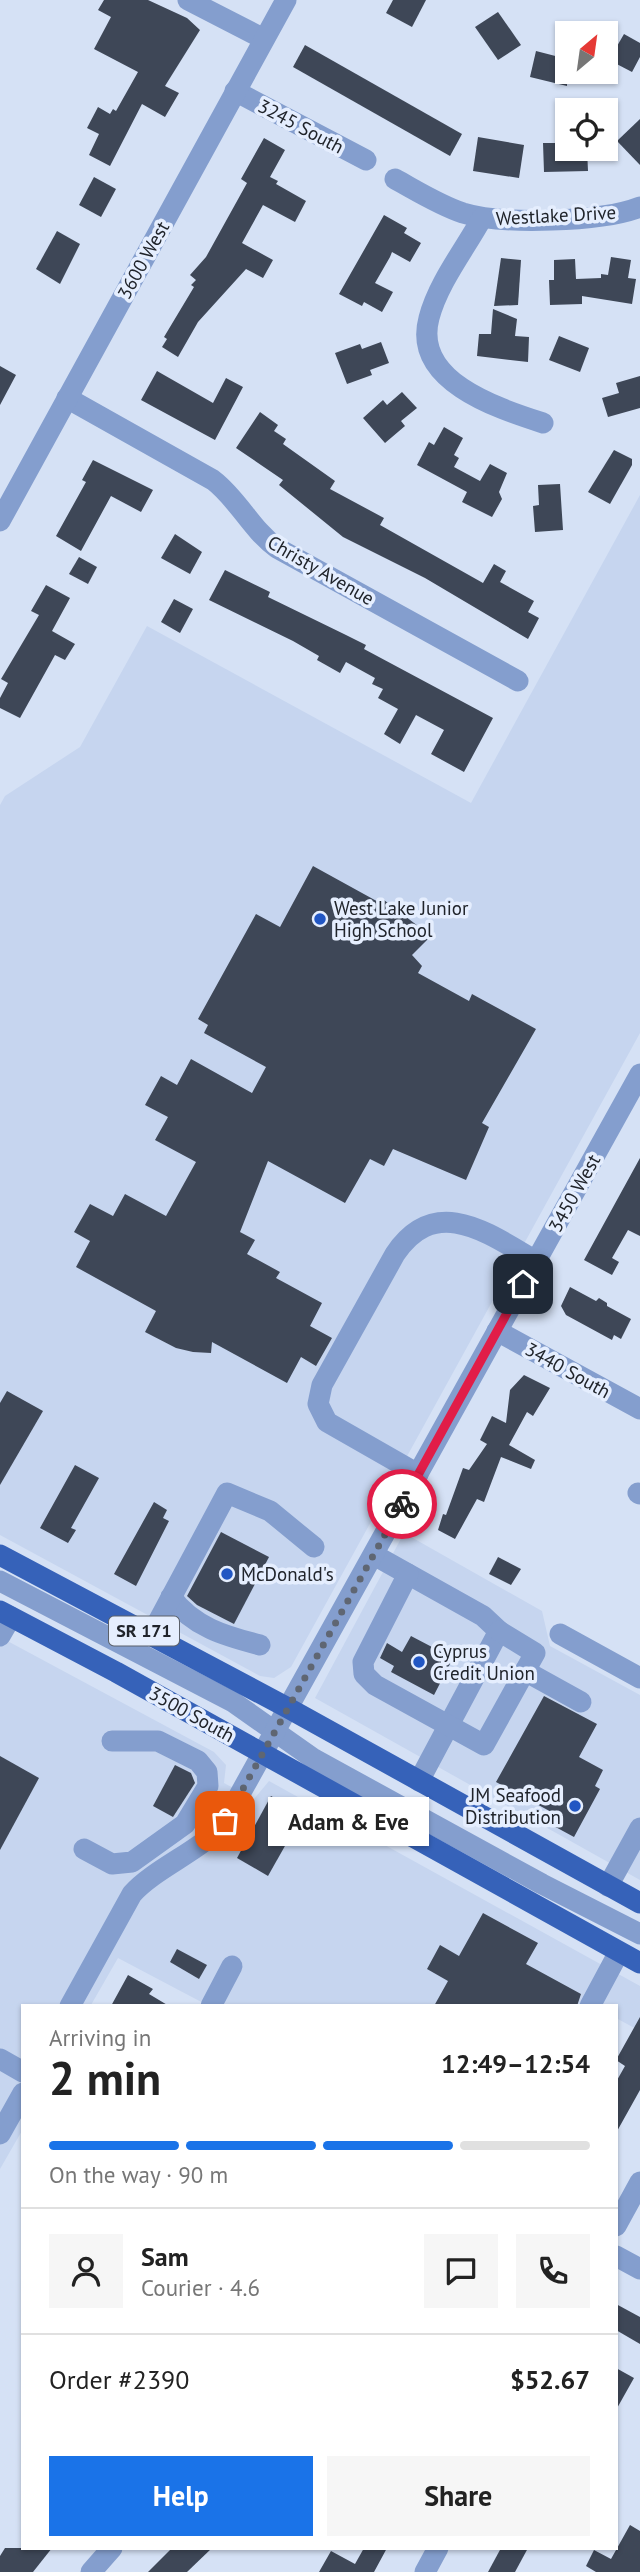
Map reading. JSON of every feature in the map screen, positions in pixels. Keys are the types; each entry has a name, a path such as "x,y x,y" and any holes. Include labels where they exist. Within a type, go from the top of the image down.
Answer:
{"main road":[{"name":"SR 171","path":"0,1555 288,1708 640,1903"},
{"name":"3500 South","path":"5,1614 263,1753 640,1963"}],"street":[{"path":"188,0 264,39"},
{"name":"3600 West","path":"0,521 286,0"},
{"name":"3245 South","path":"235,92 366,160"},
{"name":"Westlake Drive","path":"395,179 447,207 482,218 526,219 597,215 640,207"},
{"path":"482,218 434,303 427,327 428,350 441,371 459,385 505,410 543,423"},
{"name":"Christy Avenue","path":"67,398 213,480 277,548 518,681"},
{"name":"3450 West","path":"71,2004 132,1894 145,1879 221,1826 640,1074"},
{"path":"418,1474 351,1436 322,1416 318,1404 319,1392 395,1254 407,1239 425,1226 454,1222 475,1227 536,1261"},
{"name":"3440 South","path":"497,1331 640,1409"},
{"path":"151,1635 227,1493 270,1511 314,1547"},
{"path":"374,1555 408,1574 483,1616 499,1631 535,1653 484,1745 375,1685 364,1674 363,1662 408,1574"},
{"path":"0,1581 233,1702 326,1766 542,1884 640,1934"},
{"path":"171,1597 184,1615 223,1636 260,1645"},
{"path":"0,1636 5,1614"},
{"path":"419,1781 499,1631"},
{"path":"560,1634 640,1678"},
{"path":"525,1671 581,1702"},
{"path":"84,1849 112,1864 132,1862 184,1824 208,1786 207,1772 198,1761 158,1741 112,1741"},
{"path":"608,1886 640,1828"},
{"path":"591,2004 619,1952"},
{"path":"212,2004 232,1966"},
{"path":"0,2059 21,2071"},
{"path":"0,2134 21,2096"},
{"path":"618,2222 640,2182"},
{"path":"618,2257 640,2269"},
{"path":"91,2572 110,2550"},
{"path":"425,2572 437,2550"}],"shaded area":[{"name":"West Lake Junior High School","path":"640,495 640,1033 291,1667 274,1678 260,1676 0,1535 0,805 5,796 80,747 147,626 471,803"},
{"path":"404,1533 542,1611 550,1646 640,1695 640,1880 315,1698"},
{"path":"0,1637 214,1752 226,1765 224,1783 254,1799 269,1781 640,1986 640,2031 618,2019 618,2004 205,2004 118,1958 92,2004 21,2004 21,2132 0,2169"}],"building":[{"path":"104,0 148,0 187,18 200,30 165,86 179,93 165,117 142,104 110,166 89,155 99,134 87,128 98,107 110,114 113,109 116,111 138,72 94,49 111,17 98,10"},
{"path":"393,0 426,0 412,27 386,13"},
{"path":"498,12 521,45 498,60 475,27"},
{"path":"624,34 640,43 640,57 632,72 618,65 618,44"},
{"path":"305,45 462,134 450,156 293,67"},
{"path":"536,51 555,56 555,83 530,77"},
{"path":"640,119 640,165 618,142"},
{"path":"478,137 524,145 519,178 473,171"},
{"path":"264,138 285,150 270,177 278,181 276,184 306,201 295,222 263,205 242,243 273,260 263,278 246,269 198,322 178,357 162,347 167,339 164,337 194,287 191,285 196,280 190,275 206,257 247,183 241,179"},
{"path":"543,143 555,143 555,161 588,161 588,171 544,172"},
{"path":"94,177 116,189 101,217 79,205"},
{"path":"384,215 407,228 404,233 421,243 410,262 392,252 375,283 393,292 382,312 364,302 362,306 339,294"},
{"path":"57,231 80,244 60,284 36,269"},
{"path":"611,257 631,260 628,278 636,279 632,304 582,296 582,304 550,305 549,280 554,280 554,260 575,259 576,279 601,278 601,274 608,275"},
{"path":"501,258 521,260 518,305 494,306"},
{"path":"493,309 517,319 515,336 529,337 528,362 477,356 479,334 491,334"},
{"path":"559,336 589,348 580,372 549,360"},
{"path":"381,342 389,363 370,370 372,375 347,384 335,353 360,344 362,349"},
{"path":"0,366 16,375 0,405"},
{"path":"157,371 213,403 226,378 243,387 215,440 141,400"},
{"path":"640,376 640,408 608,417 602,398 619,393 616,383"},
{"path":"402,392 417,408 401,421 405,426 385,443 363,418 383,400 387,405"},
{"path":"260,412 278,425 274,431 286,439 283,444 335,481 330,489 384,518 380,525 483,583 494,564 506,571 500,582 534,601 528,612 539,618 528,639 425,578 343,537 279,485 283,480 236,448"},
{"path":"444,427 463,438 454,455 459,458 454,467 480,481 490,464 507,473 499,492 502,499 492,517 462,502 467,492 417,465 429,442 434,445"},
{"path":"614,450 632,459 632,465 610,504 588,492"},
{"path":"93,460 153,490 141,512 111,496 81,551 56,536 86,482 82,480"},
{"path":"560,484 563,530 535,532 533,506 539,505 538,485"},
{"path":"175,534 202,552 190,574 161,558"},
{"path":"79,557 97,567 88,584 69,574"},
{"path":"225,570 270,592 268,597 366,645 364,649 493,718 464,772 431,754 444,730 416,715 400,744 384,734 398,709 378,698 383,689 372,684 375,678 346,662 340,673 317,660 319,656 293,641 209,600"},
{"path":"46,585 70,598 52,631 75,644 65,660 55,655 20,718 0,708 0,698 8,683 1,679 39,615 31,611"},
{"path":"174,599 193,609 180,633 161,622"},
{"path":"313,866 382,904 384,900 431,936 412,955 422,966 418,973 469,1001 472,994 536,1029 482,1123 489,1127 466,1180 393,1149 384,1166 370,1159 345,1203 268,1161 240,1232 255,1240 247,1254 280,1272 276,1278 322,1303 310,1326 332,1338 316,1366 301,1357 287,1383 212,1342 211,1353 193,1352 176,1348 145,1332 156,1311 76,1267 90,1241 74,1232 90,1204 113,1216 125,1194 166,1216 196,1162 155,1140 168,1117 145,1105 161,1076 177,1085 191,1059 252,1093 266,1067 204,1033 208,1025 198,1019 256,914 280,927"},
{"path":"640,1158 640,1236 628,1230 612,1258 619,1262 612,1275 584,1260"},
{"path":"570,1287 596,1301 599,1298 607,1303 607,1306 631,1319 621,1339 614,1335 612,1340 566,1315 561,1306"},
{"path":"524,1375 550,1388 533,1416 527,1412 509,1445 535,1460 531,1469 501,1457 484,1502 477,1499 455,1539 438,1530 443,1514 446,1515 463,1468 469,1470 487,1444 480,1440 492,1416 506,1423 510,1390"},
{"path":"7,1391 43,1411 0,1485 0,1403"},
{"path":"75,1465 99,1478 71,1528 76,1530 68,1543 40,1528"},
{"path":"154,1502 167,1510 163,1518 169,1521 136,1586 114,1574"},
{"name":"McDonald's","path":"221,1532 269,1557 234,1624 197,1605 187,1596"},
{"path":"498,1557 521,1569 511,1585 489,1574"},
{"name":"Cyprus Credit Union","path":"411,1636 453,1658 434,1695 391,1672 394,1666 380,1658 387,1643 402,1652"},
{"path":"544,1696 597,1724 579,1757 603,1770 595,1786 600,1789 574,1837 550,1824 555,1814 496,1782"},
{"path":"0,1756 39,1778 0,1850"},
{"path":"175,1765 191,1773 195,1783 173,1817 153,1806"},
{"path":"271,1796 303,1814 268,1876 237,1858"},
{"path":"483,1913 538,1943 526,1964 581,1994 578,2004 435,2004 448,1981 427,1969 440,1945 459,1956"},
{"path":"177,1949 207,1965 199,1979 170,1962"},
{"path":"128,1975 153,1989 149,1994 166,2004 112,2004"},
{"path":"640,2017 640,2090 618,2129 618,2078 625,2066 618,2061 618,2056"},
{"path":"618,2305 640,2317 640,2344 618,2331"},
{"path":"618,2369 634,2378 618,2406"},
{"path":"630,2525 640,2531 640,2572 596,2572 586,2566 594,2550 611,2559"},
{"path":"5,2548 50,2550 33,2572 0,2572 0,2556"},
{"path":"170,2550 210,2550 187,2572 148,2572"},
{"path":"363,2550 386,2550 374,2572 319,2572 331,2551 355,2564"},
{"path":"500,2550 527,2550 515,2572 488,2572"}],"way so far":[{"path":"225,1821 402,1504"}],"place":[{"name":"West Lake Junior High School","path":"320,919"},
{"name":"McDonald's","path":"227,1574"},
{"name":"Cyprus Credit Union","path":"419,1662"},
{"name":"JM Seafood Distribution","path":"575,1806"},
{"name":"Adam & Eve","path":"225,1821"}],"route":[{"path":"402,1504 523,1284"}]}
